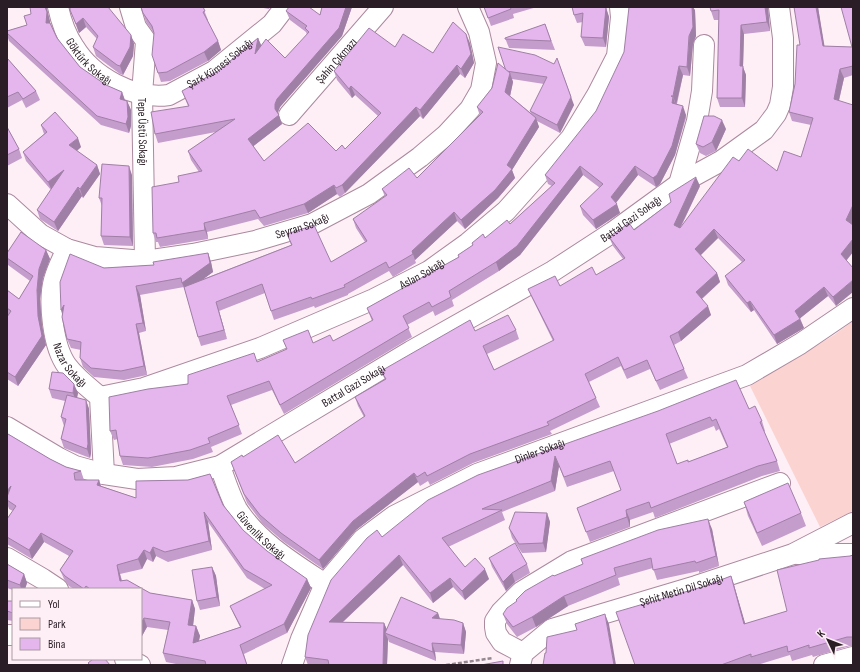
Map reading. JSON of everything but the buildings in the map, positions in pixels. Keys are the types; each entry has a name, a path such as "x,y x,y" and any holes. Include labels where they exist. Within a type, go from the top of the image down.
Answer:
{"street":[{"name":"Göktürk Sokağı","path":"58,7 66,34 75,49 90,65 119,87 142,94"},
{"name":"Tepe Üstü Sokağı","path":"130,7 136,27 146,41 142,94 145,261"},
{"name":"Şark Kümesi Sokağı","path":"142,94 169,95 214,71 272,24 285,7"},
{"name":"Şahin Çıkmazı","path":"289,115 383,7"},
{"name":"Seyran Sokağı","path":"7,204 40,234 67,249 95,257 145,261 193,254 255,241 312,224 369,194 420,157 446,135 470,109 481,90 485,77 485,55 479,32 468,7"},
{"name":"Aslan Sokağı","path":"100,397 144,388 260,348 374,299 429,271 468,243 506,211 571,138 597,95 617,56 621,17 620,7"},
{"name":"Battal Gazi Sokağı","path":"7,427 75,466 104,474 137,479 176,477 220,466 411,351 553,271 613,232 678,184 721,161 744,146 764,130 776,114 780,105 783,87 783,38 779,7"},
{"path":"678,184 697,121 702,91 704,45"},
{"name":"Nazar Sokağı","path":"67,249 54,281 54,326 61,357 78,379 100,397 104,474"},
{"name":"Dinler Sokağı","path":"292,665 301,639 325,584 371,532 394,516 476,474 747,375 800,344 853,308"},
{"name":"Güvenlik Sokağı","path":"220,466 237,509 261,537 286,559 325,584"},
{"path":"522,659 502,642 496,633 495,627 495,621 501,612 521,592 572,561 780,483"},
{"name":"Şehit Metin Dil Sokağı","path":"522,659 552,629 696,586 793,554 853,522"},
{"path":"793,554 853,554"},
{"path":"7,558 56,588"},
{"path":"824,665 853,657"},
{"path":"142,658 151,665"},
{"path":"128,660 140,665"}],"path":[{"path":"446,665 522,659"}],"green space":[{"path":"853,321 853,511 820,527 750,386 834,335"}]}
